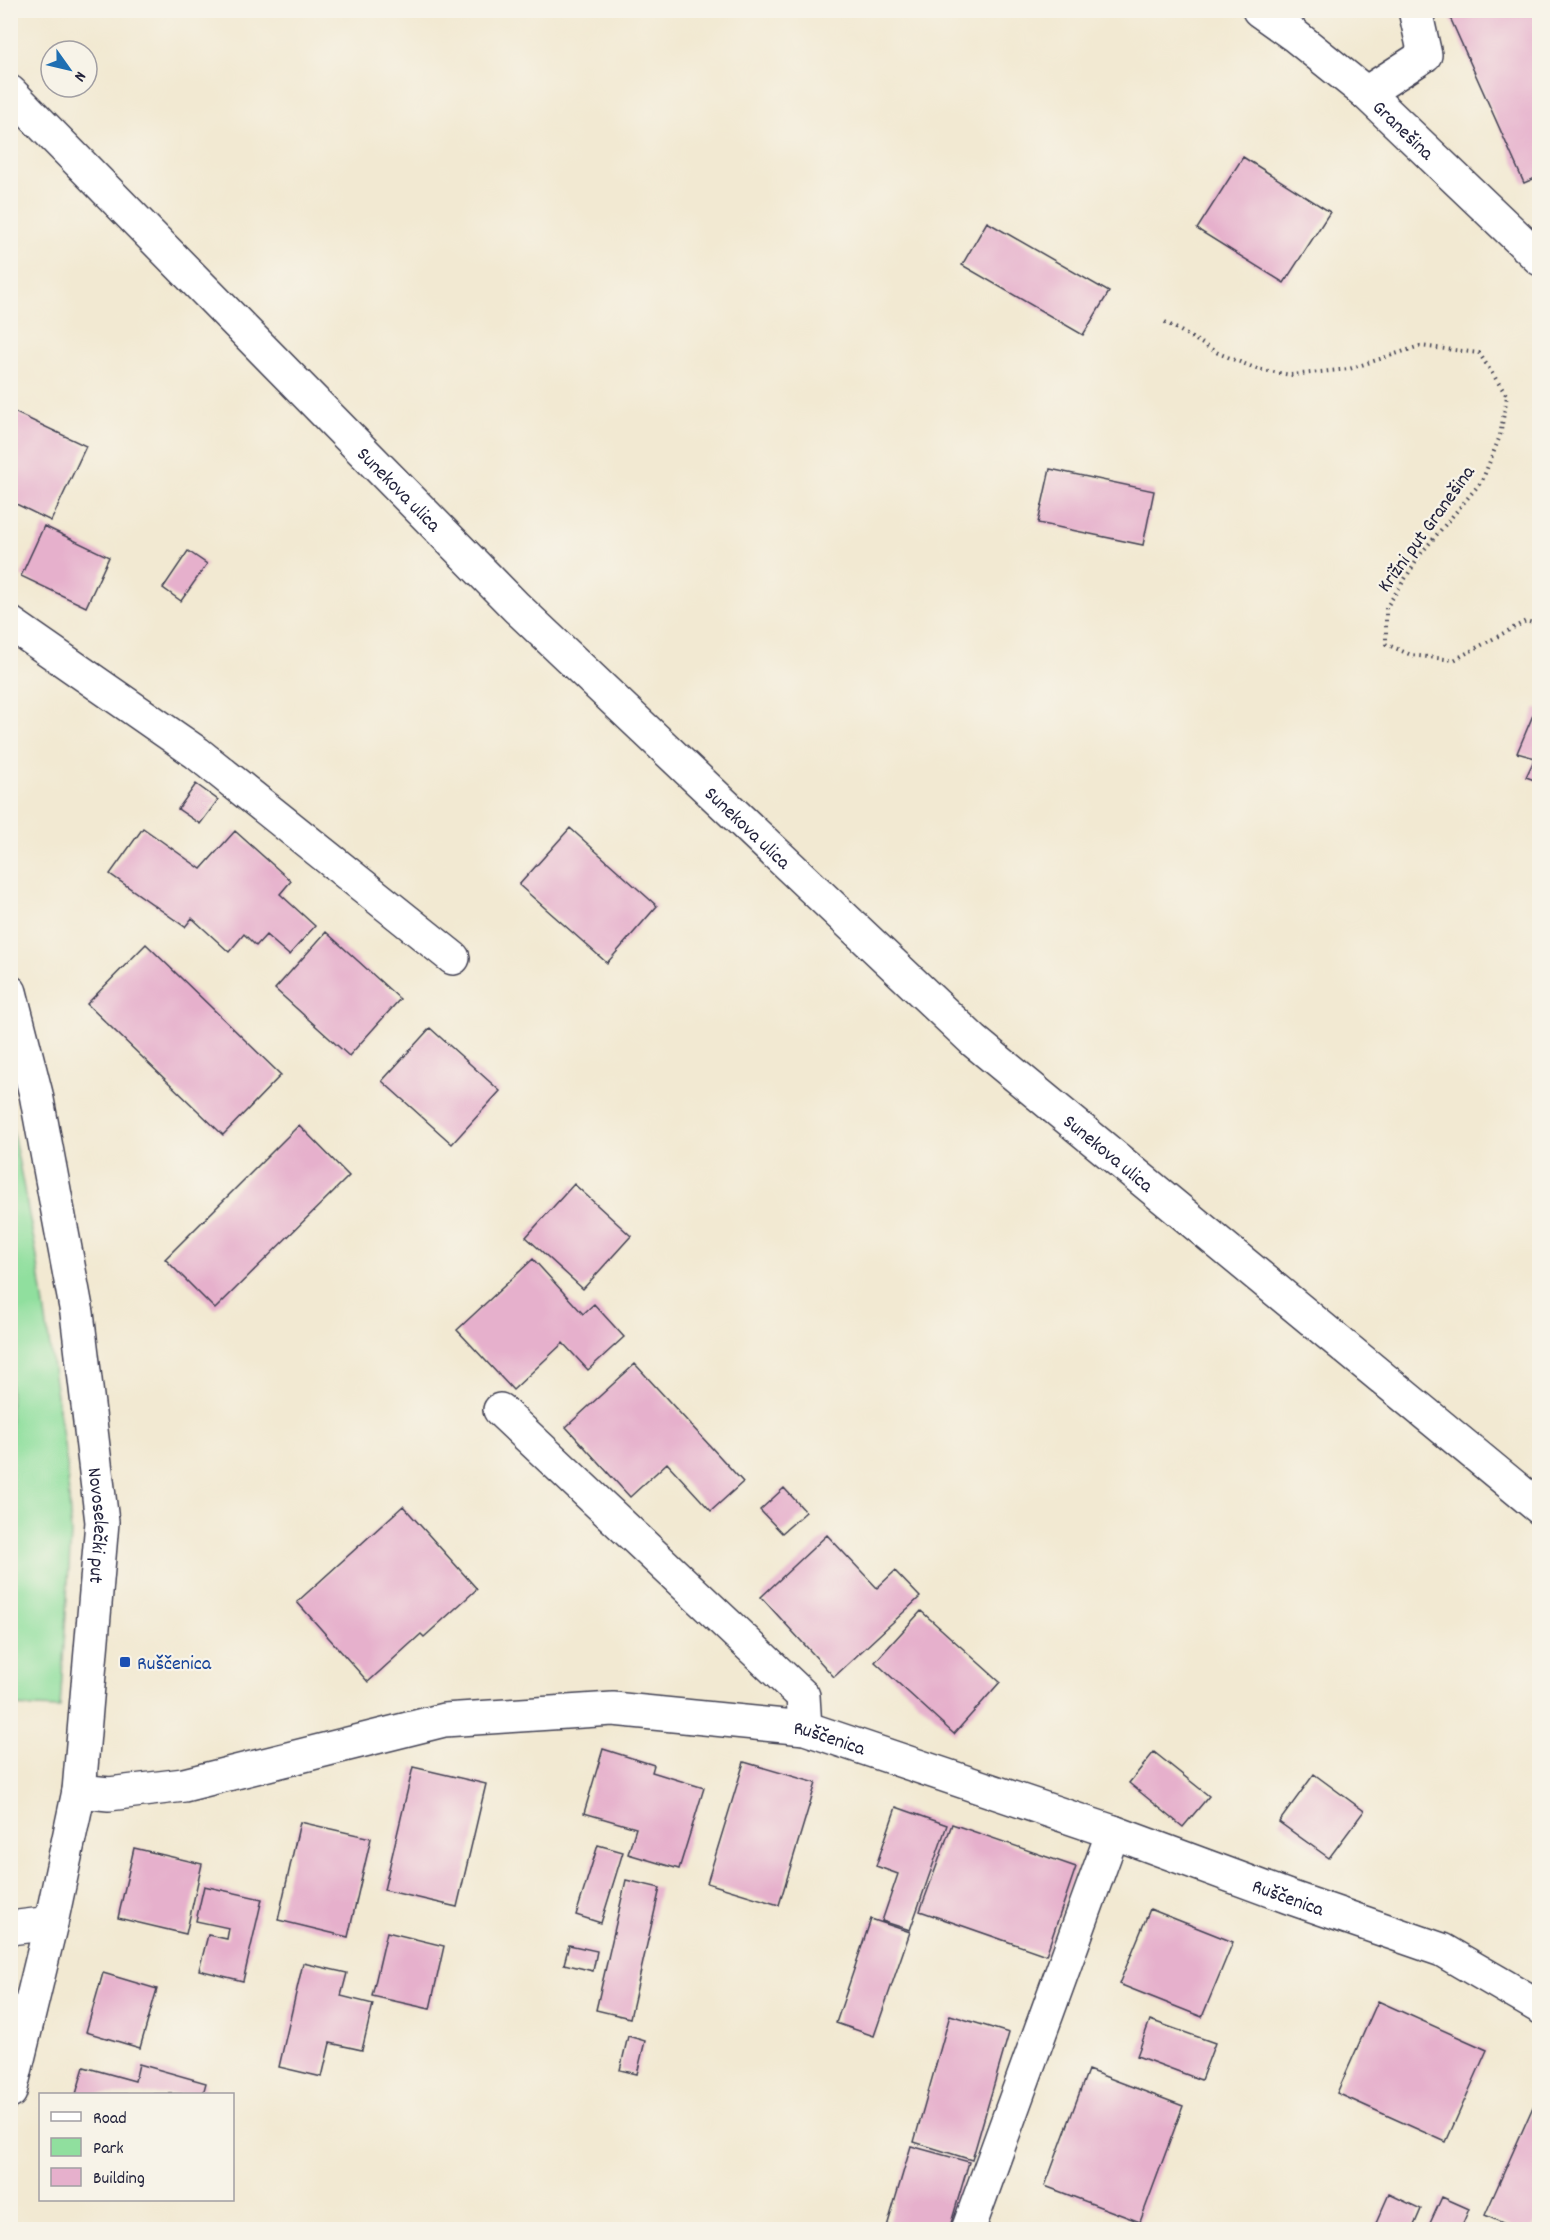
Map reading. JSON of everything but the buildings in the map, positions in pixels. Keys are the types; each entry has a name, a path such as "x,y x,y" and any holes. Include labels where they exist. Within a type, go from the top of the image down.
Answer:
{"street":[{"name":"Granešina","path":"1259,10 1366,93 1539,259"},
{"path":"1366,93 1425,55 1415,10"},
{"name":"Sunekova ulica","path":"10,92 516,607 974,1041 1539,1508"},
{"path":"10,623 197,753 453,958"},
{"name":"Novoselečki put","path":"10,992 36,1094 77,1313 102,1521 79,1791 51,1923 10,2092"},
{"path":"500,1410 803,1696 805,1728"},
{"name":"Ruščenica","path":"79,1791 109,1794 184,1785 444,1720 613,1709 805,1728 1113,1832 1442,1950 1539,2007"},
{"path":"968,2229 1113,1832"},
{"path":"10,1928 51,1923"}],"path":[{"name":"Križni put Granešina","path":"1165,322 1218,353 1257,369 1291,375 1350,369 1420,346 1479,353 1508,396 1500,436 1482,481 1423,551 1386,608 1386,644 1411,655 1454,660 1526,621 1539,625"}],"green space":[{"path":"10,1117 36,1251 67,1465 71,1534 60,1708 11,1706"}],"place":[{"name":"Ruščenica","path":"125,1662"}]}
